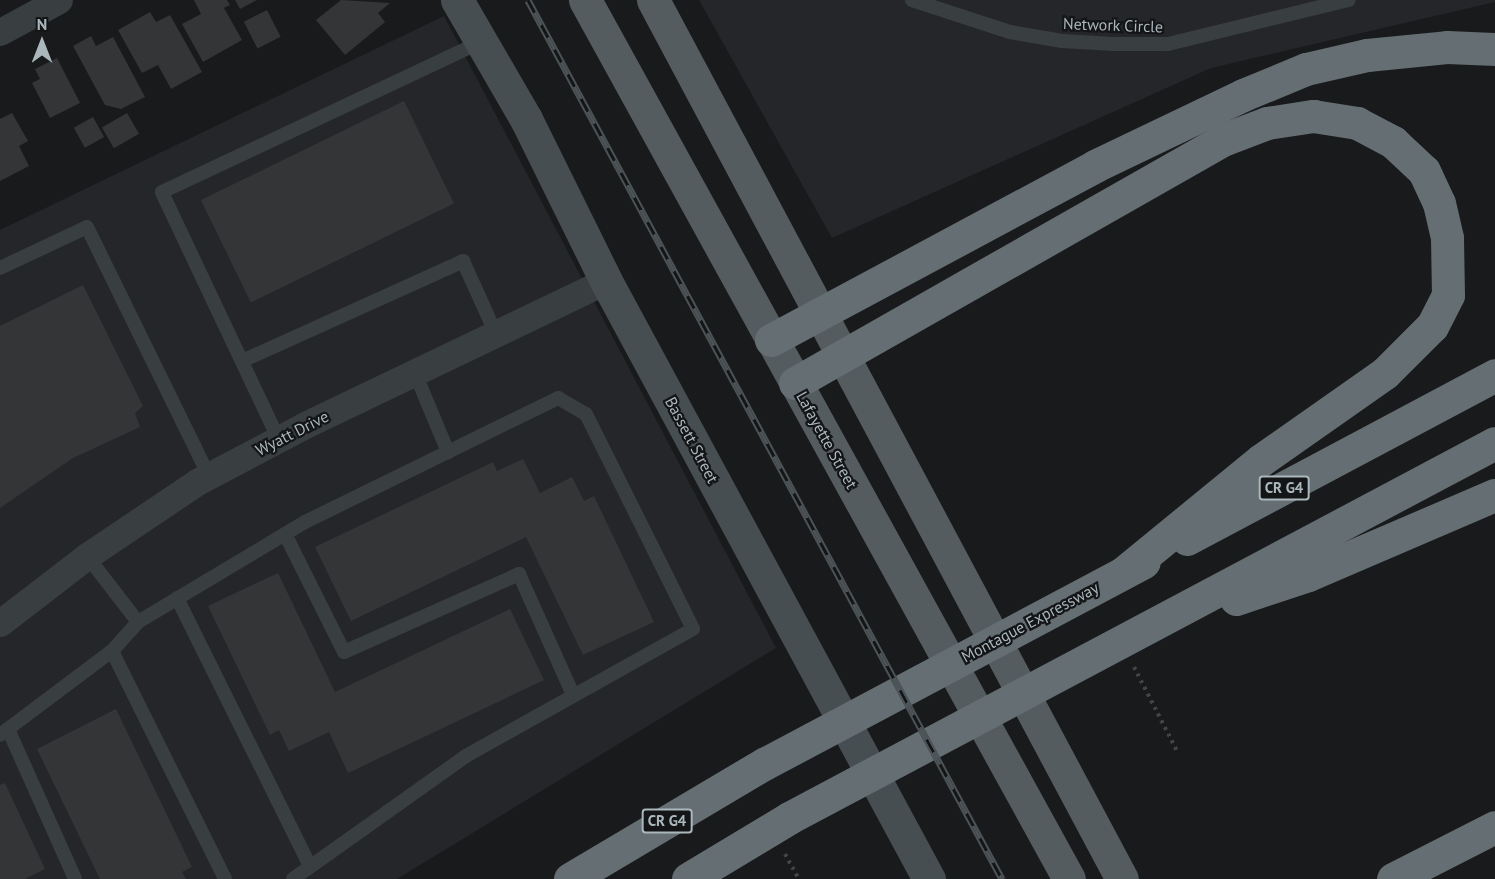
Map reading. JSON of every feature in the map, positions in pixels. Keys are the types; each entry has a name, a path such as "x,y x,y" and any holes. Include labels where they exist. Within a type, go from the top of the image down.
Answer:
{"highway":[{"path":"771,340 821,311 1095,166 1243,95 1306,69 1367,55 1448,47 1495,49"},
{"path":"795,383 1246,131 1267,123 1313,116 1357,123 1393,142 1424,171 1439,203 1448,238 1448,295 1432,326 1385,373 1261,460 1124,573"},
{"name":"Montague Expressway","path":"570,879 764,764 1495,375"},
{"path":"688,879 789,818 1495,443"},
{"path":"1148,628 1308,575 1495,495"},
{"path":"1392,879 1495,826"}],"main road":[{"name":"Lafayette Street","path":"585,0 1069,879"},
{"path":"653,0 844,354 1122,879"}],"street":[{"path":"0,32 59,0"},
{"name":"Bassett Street","path":"457,0 526,119 606,281 929,879"},
{"name":"Wyatt Drive","path":"0,623 87,556 210,476 415,372 606,281"}],"lane":[{"name":"Network Circle","path":"912,0 959,18 1053,40 1168,44 1349,0"},
{"path":"279,440 162,192 481,42"},
{"path":"0,268 87,227 210,476"},
{"path":"242,361 463,261 496,334"},
{"path":"415,372 448,452"},
{"path":"75,879 4,732 112,651 138,622 285,534 558,398 586,414 693,629 466,756 293,879"},
{"path":"285,534 344,652 519,574 573,695"},
{"path":"87,556 138,622"},
{"path":"177,598 310,866"},
{"path":"112,651 225,879"}],"path":[{"path":"1135,666 1178,753"},
{"path":"784,853 799,879"}],"shaded area":[{"path":"699,0 1495,0 1495,2 1211,68 832,238"},
{"path":"444,16 776,648 397,879 0,879 0,230"}],"building":[{"path":"194,0 227,0 230,5 224,8 242,40 203,62 182,24 201,14"},
{"path":"235,0 257,0 240,9"},
{"path":"341,0 390,3 378,13 385,22 345,55 316,20"},
{"path":"267,10 281,37 257,49 244,22"},
{"path":"150,12 156,22 170,15 202,72 171,89 158,65 142,73 118,30"},
{"path":"91,36 96,46 113,37 145,97 121,109 105,105 73,46"},
{"path":"57,58 80,103 50,118 32,83 40,79 35,69"},
{"path":"404,101 454,203 251,303 201,200"},
{"path":"12,113 28,141 19,146 29,166 0,181 0,119"},
{"path":"127,113 139,134 114,148 102,128"},
{"path":"93,117 104,137 85,148 74,128"},
{"path":"83,285 143,406 135,413 140,427 73,458 0,508 0,326"},
{"path":"523,459 540,493 572,477 584,501 594,496 654,622 583,655 526,537 351,621 315,547 493,462 497,471"},
{"path":"278,573 335,692 510,609 544,680 348,773 329,732 289,751 279,730 270,735 208,606"},
{"path":"116,709 192,867 182,872 186,879 100,879 37,749"},
{"path":"5,783 45,869 25,879 0,879 0,785"}],"railway":[{"path":"528,0 1002,879"}]}
